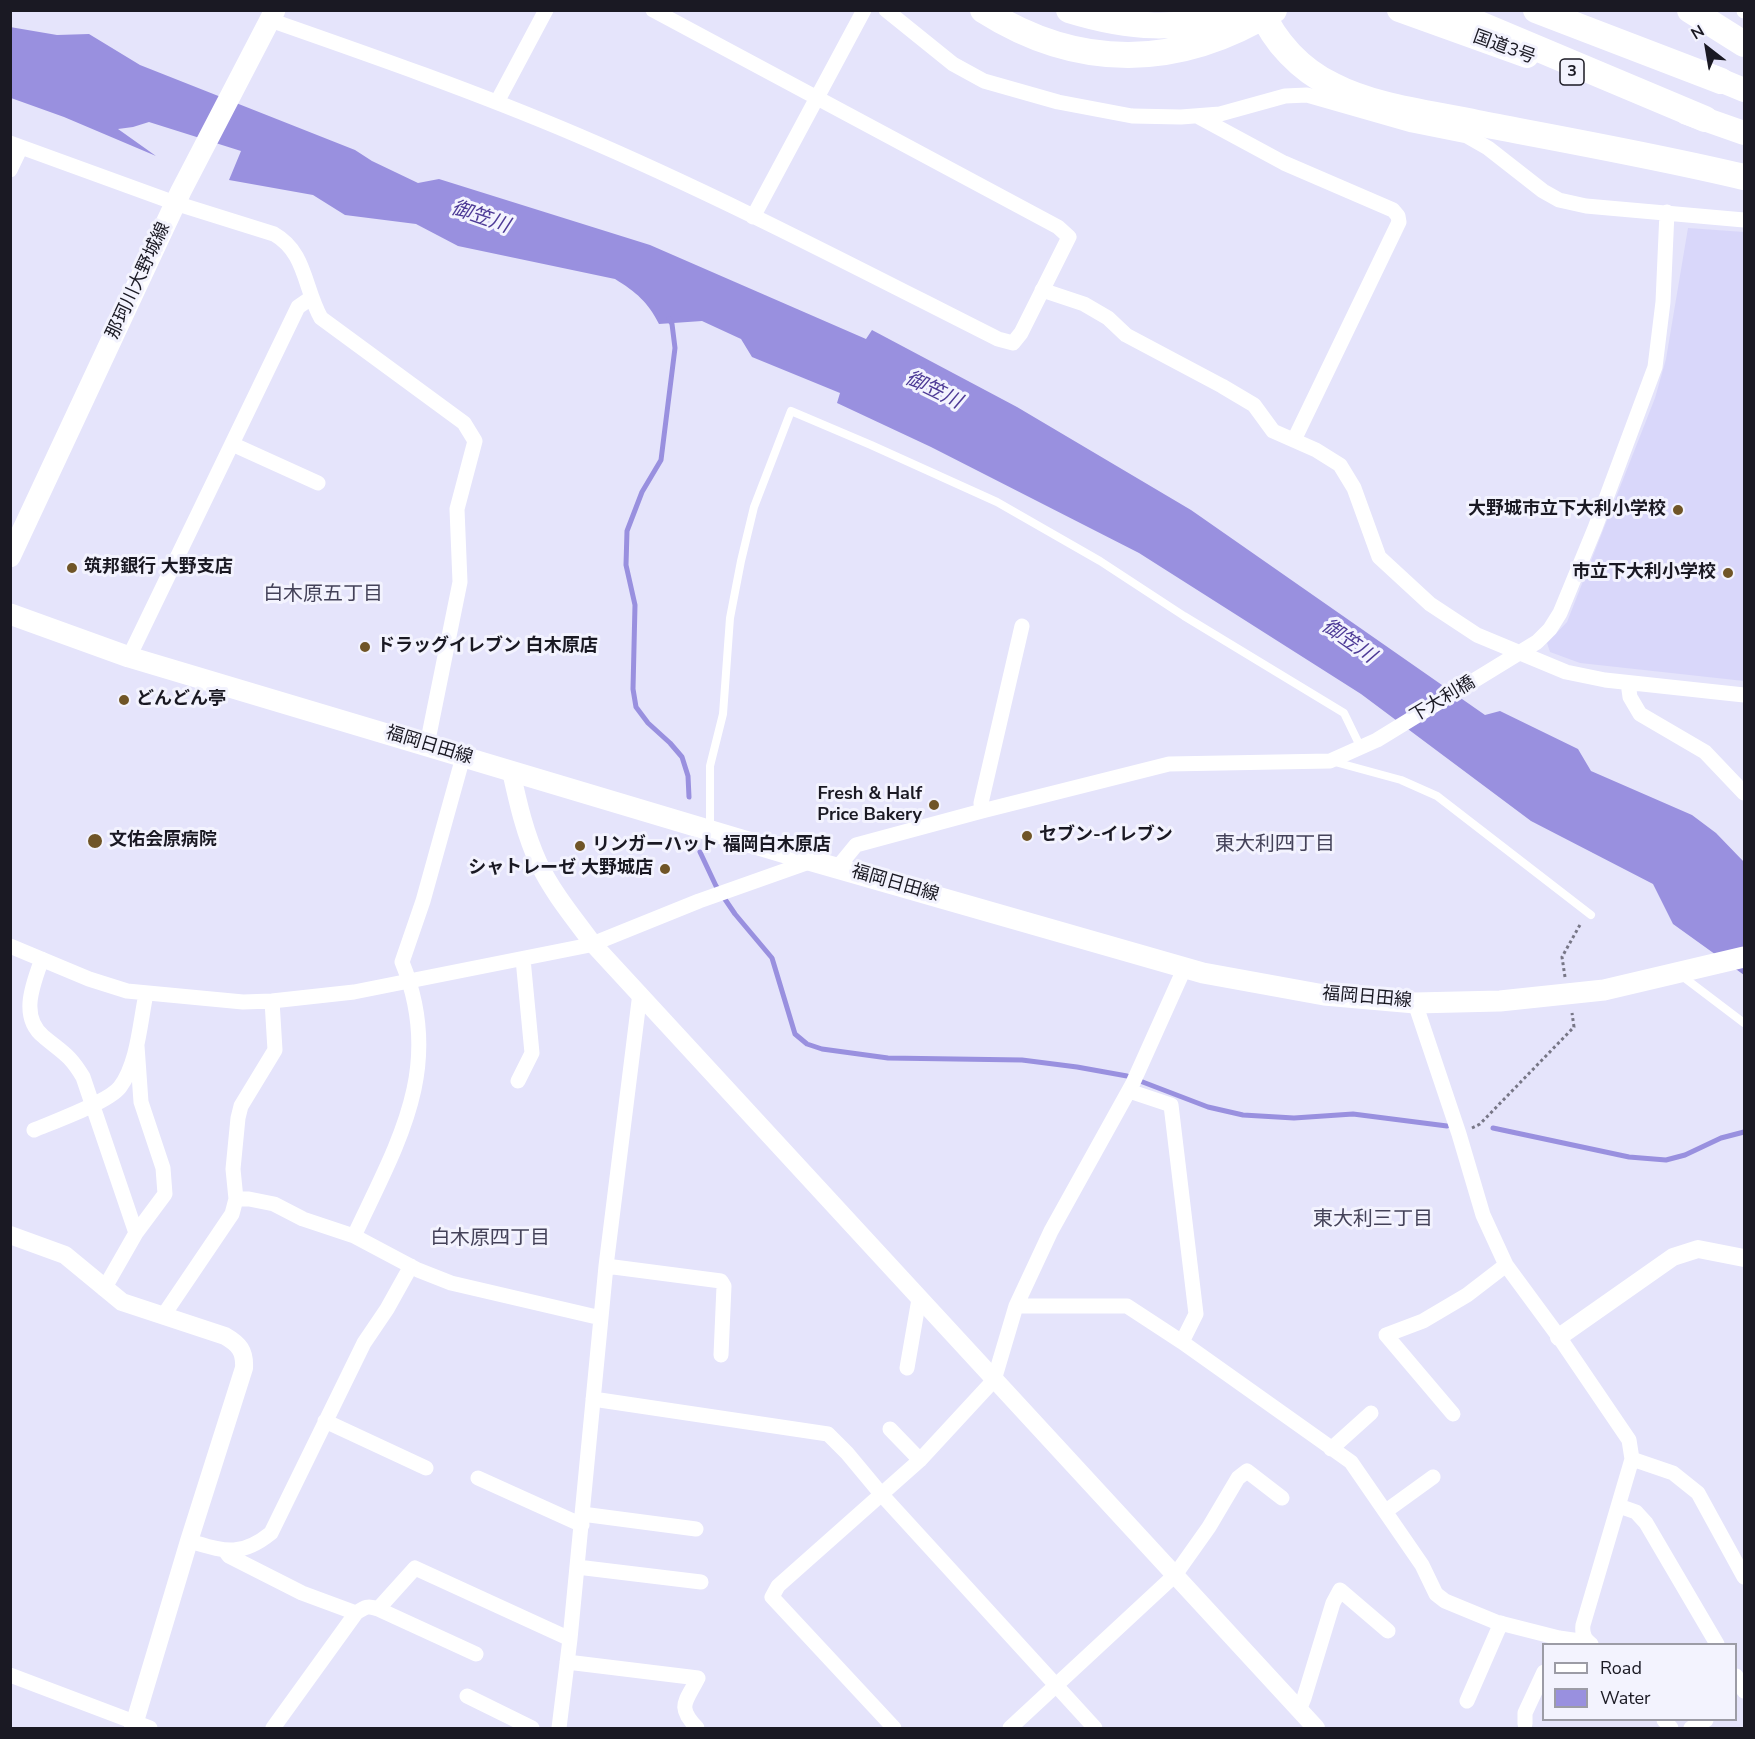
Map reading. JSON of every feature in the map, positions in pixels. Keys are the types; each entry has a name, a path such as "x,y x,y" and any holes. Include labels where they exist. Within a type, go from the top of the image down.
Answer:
{"highway":[{"path":"984,10 1030,36 1060,46 1089,52 1125,55 1160,54 1192,48 1222,38 1252,24 1274,10"},
{"path":"1069,10 1103,21 1143,27 1177,26 1209,20 1239,10"},
{"path":"1262,10 1278,40 1293,57 1312,74 1332,86 1355,95 1420,111 1744,177"},
{"name":"国道3号","path":"1399,10 1744,133"},
{"path":"1446,10 1705,119"},
{"path":"1536,10 1744,90"},
{"path":"1558,10 1721,81"},
{"path":"1690,10 1744,44"}],"main road":[{"name":"那珂川大野城線","path":"10,557 178,197 273,15"},
{"name":"福岡日田線","path":"10,614 129,657 710,831 1203,973 1324,995 1415,1003 1500,1001 1592,991 1744,957"}],"street":[{"path":"497,102 546,10"},
{"path":"273,15 497,102 661,172 998,339 1013,343 1070,237 1058,227 653,10"},
{"path":"753,217 864,10"},
{"path":"886,10 953,64 993,84 1058,102 1132,116 1197,116 1220,114 1284,96 1307,95 1412,125 1467,136 1488,148 1543,191 1560,200 1586,206 1744,220"},
{"path":"1197,116 1284,163 1393,210 1400,222 1294,440"},
{"path":"10,170 16,145 178,197 285,240 297,256 311,298 321,318 464,423 473,434 475,441 457,509 460,582 427,745"},
{"name":"下大利橋","path":"838,867 856,845 1169,764 1330,760 1377,740 1538,642 1560,613 1595,528 1655,367 1663,302 1667,212"},
{"path":"1042,290 1083,304 1108,318 1126,335 1254,405 1273,430 1316,450 1340,465 1354,488 1379,557 1430,604 1467,629 1515,656 1566,672 1628,683 1744,695"},
{"path":"129,657 298,307 311,298"},
{"path":"232,444 318,483"},
{"path":"982,811 981,803 1022,626"},
{"path":"1628,683 1630,697 1640,714 1705,752 1744,793"},
{"path":"354,1236 398,1141 413,1100 420,1040 410,981 402,962 423,901 463,756"},
{"path":"511,771 522,822 539,864 560,900 593,944 1316,1728"},
{"path":"10,946 89,979 127,991 243,1002 272,1001 354,992 593,944 721,893 812,861"},
{"path":"42,959 32,986 29,1006 33,1026 73,1061 82,1077 136,1233"},
{"path":"518,1081 532,1053 523,959"},
{"path":"894,1728 772,1597 778,1586 920,1460 994,1380 1016,1306 1051,1231 1133,1083 1185,967"},
{"path":"559,1728 570,1639 606,1266 640,993"},
{"path":"104,1289 136,1233 165,1194 163,1168 141,1102 138,1046 146,994"},
{"path":"163,1316 232,1214 236,1199 233,1169 238,1118 241,1106 274,1050 272,1001"},
{"path":"1415,1003 1459,1134 1483,1215 1506,1265 1559,1337 1629,1440 1632,1459 1583,1625 1582,1633 1589,1643"},
{"path":"34,1130 92,1105 120,1088 138,1046"},
{"path":"1133,1083 1171,1105 1196,1314 1182,1342"},
{"path":"236,1199 249,1198 274,1204 303,1219 354,1236 411,1266 451,1283 601,1318"},
{"path":"10,1235 65,1255 122,1302 225,1336 236,1342 244,1353 245,1360 189,1541 139,1726 10,1675"},
{"path":"1559,1337 1673,1257 1698,1249 1744,1258"},
{"path":"1453,1414 1386,1335 1424,1321 1467,1295 1506,1265"},
{"path":"189,1541 226,1552 240,1550 261,1541 271,1533 364,1343 387,1309 411,1266"},
{"path":"606,1266 721,1281 724,1286 721,1355"},
{"path":"907,1368 919,1299"},
{"path":"1016,1306 1127,1306 1182,1342 1351,1462 1422,1565 1436,1594 1445,1601 1501,1623 1558,1641 1589,1643"},
{"path":"593,1399 828,1434 1095,1728"},
{"path":"1331,1449 1371,1413"},
{"path":"325,1421 426,1468"},
{"path":"890,1429 920,1460"},
{"path":"1632,1459 1673,1473 1698,1493 1744,1577"},
{"path":"1010,1728 1175,1575 1209,1527 1238,1478 1246,1471 1282,1498"},
{"path":"1386,1511 1433,1477"},
{"path":"478,1478 582,1520 696,1529"},
{"path":"1619,1506 1636,1512 1646,1523 1716,1643"},
{"path":"226,1552 229,1556 303,1593 356,1613"},
{"path":"577,1567 700,1582"},
{"path":"378,1609 416,1568 570,1639"},
{"path":"1299,1710 1333,1603 1341,1590 1388,1631"},
{"path":"273,1728 356,1613 365,1606 378,1609 476,1654"},
{"path":"1467,1701 1501,1623"},
{"path":"567,1662 698,1678 684,1706 684,1714 697,1728"},
{"path":"1525,1724 1525,1713 1542,1676"},
{"path":"467,1696 532,1728"}],"lane":[{"path":"710,831 710,766 723,714 730,618 738,572 754,507 791,411 997,502 1100,561 1344,713 1361,748"},
{"path":"1330,760 1401,780 1437,796 1591,915"},
{"path":"1687,971 1744,1023"}],"path":[{"path":"1459,1134 1480,1124 1555,1047"}],"shaded area":[{"name":"大野城市立下大利小学校","path":"1688,228 1744,232 1744,681 1580,663 1550,652 1547,643 1567,622 1655,398 1666,359"}],"water":[{"name":"御笠川","path":"10,27 57,35 89,34 140,65 355,150 372,161 418,183 439,179 650,245 866,339 872,330 1017,407 1191,510 1485,715 1500,711 1578,749 1591,771 1692,815 1716,833 1744,862 1744,975 1673,924 1653,884 1531,821 1361,694 1139,553 931,447 837,403 840,393 752,357 741,339 702,321 659,324 641,298 615,279 458,246 416,224 345,215 313,195 229,180 241,151 149,122 118,129 156,156 64,117 11,98"}],"waterway":[{"path":"669,319 672,324 675,348 661,460 642,492 627,531 626,565 635,605 633,689 636,707 648,723 682,757 688,776 689,797"},
{"path":"700,852 716,886 735,914 772,958 795,1034 807,1044 822,1049 888,1058 1022,1060 1077,1067 1127,1076 1208,1107 1243,1115 1294,1118 1353,1114 1447,1126"},
{"path":"1493,1128 1629,1157 1666,1160 1685,1155 1721,1138 1744,1132"}],"place":[{"name":"大野城市立下大利小学校","path":"1678,510"},
{"name":"筑邦銀行 大野支店","path":"72,568"},
{"name":"市立下大利小学校","path":"1728,573"},
{"name":"ドラッグイレブン 白木原店","path":"365,647"},
{"name":"どんどん亭","path":"124,700"},
{"name":"Fresh & Half Price Bakery","path":"934,805"},
{"name":"セブン-イレブン","path":"1027,836"},
{"name":"文佑会原病院","path":"95,841"},
{"name":"リンガーハット 福岡白木原店","path":"580,846"},
{"name":"シャトレーゼ 大野城店","path":"665,869"}],"district":[{"name":"白木原五丁目","path":"323,595"},
{"name":"東大利四丁目","path":"1275,845"},
{"name":"東大利三丁目","path":"1373,1220"},
{"name":"白木原四丁目","path":"490,1239"}]}
